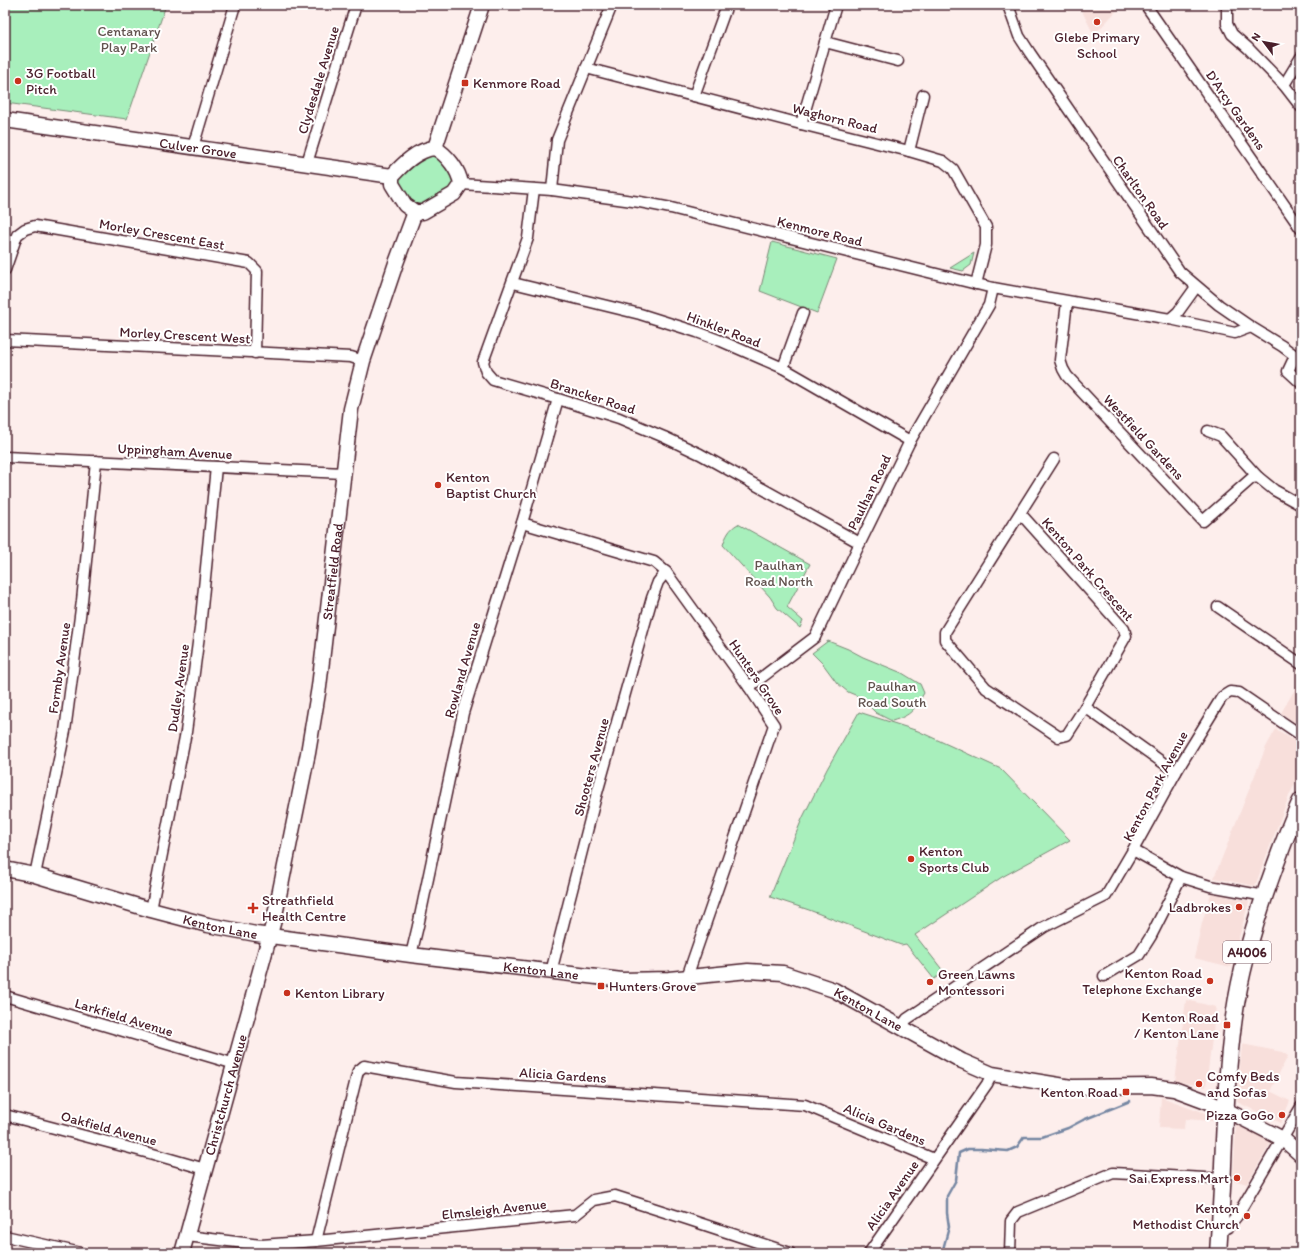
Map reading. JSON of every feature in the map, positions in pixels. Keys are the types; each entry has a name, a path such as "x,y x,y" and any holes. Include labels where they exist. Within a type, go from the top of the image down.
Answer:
{"main road":[{"name":"A4006","path":"1218,1253 1226,1110 1234,1017 1241,977 1264,896 1293,817 1301,801"}],"street":[{"path":"193,147 235,5"},
{"name":"Clydesdale Avenue","path":"307,163 356,5"},
{"path":"435,148 482,5"},
{"path":"552,190 558,140 612,5"},
{"path":"694,96 727,5"},
{"path":"801,124 836,5"},
{"name":"Charlton Road","path":"1008,5 1019,36 1180,272 1219,305 1298,358 1288,371 1301,383"},
{"path":"1227,5 1227,24 1232,34 1248,48 1284,85 1301,107"},
{"name":"D'Arcy Gardens","path":"1147,7 1301,229"},
{"path":"825,42 898,61"},
{"path":"1284,85 1301,57"},
{"name":"Waghorn Road","path":"586,68 943,161 954,169 986,226 986,246 976,284"},
{"path":"909,151 923,95"},
{"name":"Culver Grove","path":"5,120 392,176"},
{"path":"427,148 435,148 443,152 460,176 461,184 454,194 423,212 416,212 405,205 392,184 392,176 402,165 427,148"},
{"name":"Kenmore Road","path":"461,184 552,190 640,202 671,208 993,288 1235,332 1251,327"},
{"name":"Brancker Road","path":"534,189 528,238 513,283 483,362 486,372 493,380 558,398 619,418 700,454 860,543"},
{"name":"Streatfield Road","path":"270,936 308,752 319,687 351,409 363,361 406,236 416,212"},
{"name":"Morley Crescent East","path":"5,270 17,235 25,229 35,226 249,263 257,271 255,353"},
{"name":"Hinkler Road","path":"513,283 640,314 721,341 783,368 910,441"},
{"path":"1170,319 1178,312 1196,287"},
{"name":"Paulhan Road","path":"749,688 815,637 910,441 989,305 993,288"},
{"name":"Westfield Gardens","path":"1067,302 1060,360 1065,372 1203,521 1252,478 1258,477"},
{"path":"783,368 803,313"},
{"name":"Morley Crescent West","path":"5,340 351,357 363,361"},
{"name":"Rowland Avenue","path":"411,955 463,713 522,522 558,398"},
{"path":"1208,431 1221,436 1258,477 1274,490 1301,505"},
{"name":"Uppingham Avenue","path":"5,457 343,473"},
{"name":"Kenton Park Crescent","path":"1020,513 1124,629 1126,636 1067,735 1059,737 986,688 945,640 945,632 1054,459"},
{"name":"Formby Avenue","path":"35,875 65,731 82,601 96,461"},
{"name":"Dudley Avenue","path":"151,910 186,732 200,628 216,467"},
{"name":"Hunters Grove","path":"522,522 654,562 666,572 774,725 687,977"},
{"name":"Shooters Avenue","path":"552,972 595,800 652,598 658,582 666,572"},
{"path":"1218,607 1301,664"},
{"name":"Kenton Park Avenue","path":"1264,896 1210,886 1181,877 1133,850 1176,772 1222,697 1230,692 1239,693 1301,735"},
{"path":"1085,707 1176,772"},
{"path":"901,1027 907,1019 1044,927 1106,896 1133,850"},
{"name":"Kenton Lane","path":"5,869 35,875 151,910 208,925 270,936 411,955 622,980 687,977 748,971 783,973 834,990 962,1061 992,1074 1071,1087 1151,1086 1174,1089 1209,1102 1283,1139 1301,1155"},
{"path":"1104,976 1139,955 1151,936 1181,877"},
{"name":"Christchurch Avenue","path":"182,1253 270,936"},
{"name":"Larkfield Avenue","path":"5,996 235,1064"},
{"name":"Alicia Gardens","path":"316,1241 358,1071 364,1066 456,1082 805,1105 934,1159"},
{"name":"Alicia Avenue","path":"869,1253 987,1084 992,1074"},
{"path":"1219,1232 1228,1227 1237,1216 1301,1107"},
{"name":"Oakfield Avenue","path":"5,1115 205,1169"},
{"path":"1010,1253 1011,1221 1018,1212 1113,1173 1223,1179"},
{"name":"Elmsleigh Avenue","path":"187,1236 261,1245 316,1241 575,1215 594,1200 615,1196 790,1253"},
{"path":"5,1236 81,1253"}],"shaded area":[{"name":"Glebe Primary School","path":"1079,5 1122,5 1094,35"},
{"path":"1301,679 1301,726 1281,713"},
{"path":"1276,729 1301,745 1301,771 1289,796 1255,886 1214,878 1266,747"},
{"path":"1211,893 1249,901 1231,967 1194,958"},
{"path":"1186,1000 1216,1007 1206,1087 1175,1081"},
{"path":"1242,1044 1282,1052 1288,1056 1270,1091 1290,1101 1281,1123 1237,1102"},
{"path":"1161,1097 1214,1116 1213,1121 1185,1119 1184,1129 1159,1128"},
{"path":"1236,1125 1272,1141 1247,1184 1233,1180"}],"green space":[{"name":"Centanary Play Park","path":"5,5 166,5 127,119 5,103"},
{"path":"429,156 438,157 455,178 453,184 446,192 421,207 413,204 407,198 398,182 401,174"},
{"path":"772,242 837,259 817,313 760,291"},
{"path":"974,253 971,265 963,271 950,268"},
{"name":"Paulhan Road North","path":"738,524 810,564 787,607 803,621 800,628 777,608 770,597 723,545 728,533"},
{"name":"Paulhan Road South","path":"828,641 902,673 920,684 924,693 915,708 908,714 892,721 876,713 860,697 848,692 837,683 823,664 812,653"},
{"name":"Kenton Sports Club","path":"859,712 918,731 1001,769 1070,840 1002,877 915,935 944,972 934,979 906,944 901,945 809,910 770,897 802,819 827,769"}],"waterway":[{"path":"942,1253 949,1227 947,1196 956,1180 959,1153 968,1149 1008,1151 1017,1147 1024,1137 1042,1137 1068,1128 1083,1120 1130,1101"}],"place":[{"name":"Glebe Primary School","path":"1097,22"},
{"name":"3G Football Pitch","path":"18,81"},
{"name":"Kenmore Road","path":"465,83"},
{"name":"Kenton Baptist Church","path":"438,485"},
{"name":"Kenton Sports Club","path":"911,859"},
{"name":"Ladbrokes","path":"1239,907"},
{"name":"Streathfield Health Centre","path":"253,908"},
{"name":"Kenton Road Telephone Exchange","path":"1210,981"},
{"name":"Green Lawns Montessori","path":"930,982"},
{"name":"Hunters Grove","path":"601,986"},
{"name":"Kenton Library","path":"287,993"},
{"name":"Kenton Road / Kenton Lane","path":"1227,1025"},
{"name":"Comfy Beds and Sofas","path":"1199,1084"},
{"name":"Kenton Road","path":"1126,1092"},
{"name":"Pizza GoGo","path":"1282,1115"},
{"name":"Sai Express Mart","path":"1237,1178"},
{"name":"Kenton Methodist Church","path":"1247,1216"}]}
